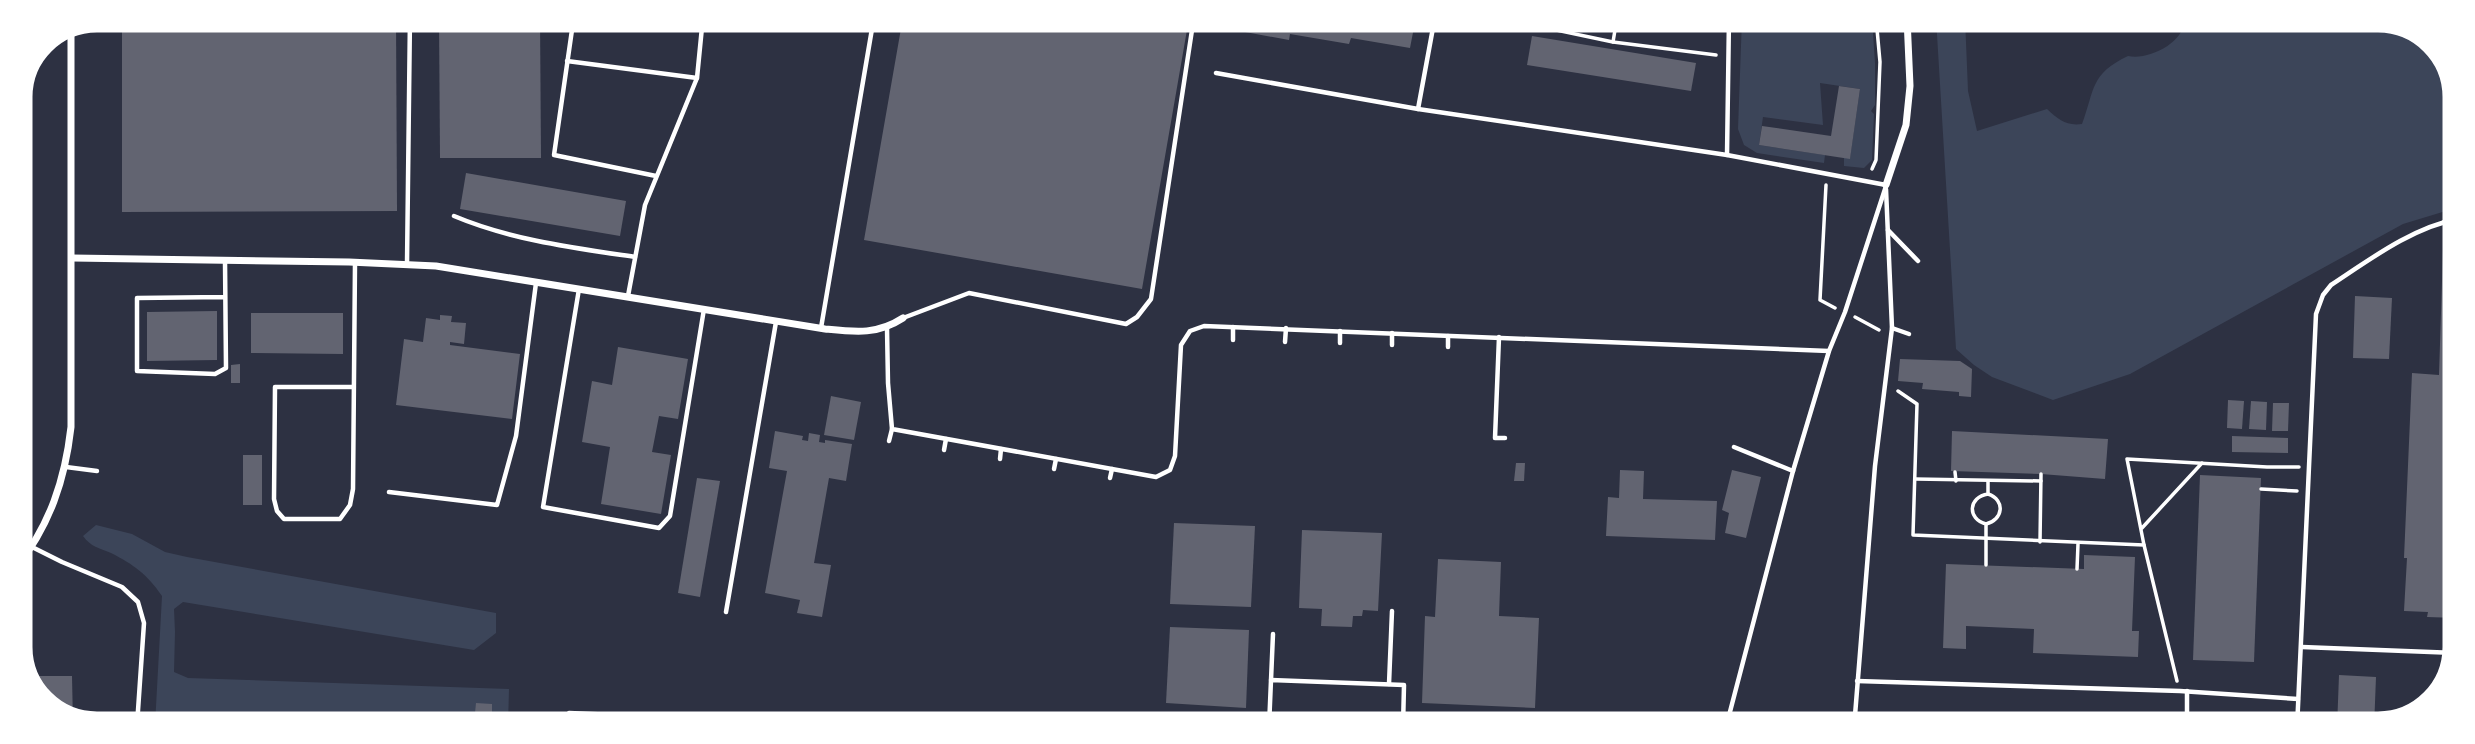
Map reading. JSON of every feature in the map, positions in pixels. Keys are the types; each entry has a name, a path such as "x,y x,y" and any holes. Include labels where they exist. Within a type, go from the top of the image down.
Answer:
{"street":[{"path":"1886,185 1906,125 1910,86 1907,28"},
{"path":"28,552 51,511 66,467 71,427 71,33"},
{"path":"72,258 355,262 436,267 821,328 853,331 887,328 903,318"}],"lane":[{"path":"407,265 410,28"},
{"path":"572,28 554,155 656,176"},
{"path":"628,296 645,205 697,78 702,28"},
{"path":"821,328 872,28"},
{"path":"903,318 969,293 1126,324 1137,317 1151,299 1192,28"},
{"path":"1418,109 1433,28"},
{"path":"1727,155 1729,28"},
{"path":"567,61 697,78"},
{"path":"1216,73 1418,109 1727,155 1886,185"},
{"path":"1855,716 1875,466 1892,328 1886,185"},
{"path":"1729,716 1793,471 1829,351 1845,312 1886,185"},
{"path":"454,216 553,245 635,257"},
{"path":"2297,716 2316,314 2323,295 2331,285 2405,240 2447,221"},
{"path":"2444,222 2447,228"},
{"path":"1888,229 1918,261"},
{"path":"225,260 226,368 215,374 137,371 137,298 225,297"},
{"path":"354,387 275,387 274,499 277,511 284,519 340,519 350,505 353,489 354,387 355,262"},
{"path":"389,492 497,505 516,436 536,282"},
{"path":"579,289 543,507 659,528 670,516 704,309"},
{"path":"726,612 777,321"},
{"path":"891,429 1156,477 1170,470 1175,456 1181,345 1190,331 1204,326 1829,351"},
{"path":"1233,327 1233,340"},
{"path":"887,328 891,429 889,441"},
{"path":"1285,342 1286,328"},
{"path":"1892,328 1909,334"},
{"path":"1340,331 1340,343"},
{"path":"1392,333 1392,345"},
{"path":"1448,336 1448,347"},
{"path":"1499,337 1495,438 1505,438"},
{"path":"944,450 946,439"},
{"path":"1734,447 1793,471"},
{"path":"1000,459 1002,449"},
{"path":"1054,469 1056,459"},
{"path":"66,467 97,471"},
{"path":"1110,478 1112,469"},
{"path":"32,547 122,587 138,602 144,623 138,716"},
{"path":"1389,684 1392,611"},
{"path":"1269,716 1273,634"},
{"path":"2302,647 2446,653"},
{"path":"1271,680 1404,685 1403,716"},
{"path":"1857,681 2187,691 2298,699"},
{"path":"2187,691 2187,716"},
{"path":"566,716 569,713 637,716"}],"path":[{"path":"1546,28 1613,42 1728,57"},
{"path":"1613,42 1615,28"},
{"path":"1867,181 1876,160 1880,62 1877,28"},
{"path":"1827,173 1820,300 1891,336"},
{"path":"1893,388 1917,404 1913,535 2144,545"},
{"path":"2180,691 2144,545 2127,459 2310,467"},
{"path":"2141,529 2202,463"},
{"path":"1955,472 1956,481"},
{"path":"2040,542 2041,474"},
{"path":"1915,479 2041,481"},
{"path":"1988,481 1988,494"},
{"path":"2261,489 2309,491"},
{"path":"1988,494 1997,499 2001,507 1999,516 1986,524 1973,517 1971,509 1973,502 1980,495 1988,494"},
{"path":"1986,524 1986,565"},
{"path":"2077,569 2078,544"}],"shaded area":[{"path":"1742,28 1873,28 1875,105 1871,111 1874,114 1872,160 1864,168 1844,166 1844,158 1850,158 1860,89 1820,83 1823,125 1763,117 1759,145 1825,155 1824,163 1757,153 1744,145 1738,129"},
{"path":"1937,28 1965,28 1968,91 1977,131 2047,109 2063,121 2082,124 2092,92 2107,69 2128,56 2146,56 2165,48 2182,28 2396,30 2424,45 2438,62 2447,92 2447,211 2403,224 2130,374 2053,400 1992,377 1956,349"},
{"path":"96,525 132,534 165,552 187,557 496,613 496,633 474,650 183,602 174,609 174,672 188,678 509,689 508,716 155,716 162,596 146,576 133,566 96,547 83,536"}],"building":[{"path":"122,28 396,28 397,211 122,212"},
{"path":"439,28 540,28 541,158 440,158"},
{"path":"901,28 1187,28 1142,289 864,240"},
{"path":"1414,28 1410,48 1351,38 1349,44 1290,34 1289,40 1229,29"},
{"path":"1532,36 1696,63 1691,91 1527,65"},
{"path":"1839,86 1860,89 1850,159 1759,145 1762,126 1831,136"},
{"path":"466,173 626,201 620,236 460,209"},
{"path":"2443,250 2447,250 2447,618 2427,617 2428,612 2404,611 2412,373 2439,375"},
{"path":"2355,296 2392,298 2389,359 2353,358"},
{"path":"217,311 217,360 147,361 147,312"},
{"path":"251,313 343,313 343,354 251,353"},
{"path":"440,315 452,316 451,322 466,323 464,344 450,342 450,345 520,354 512,419 396,405 404,339 423,342 426,318 440,320"},
{"path":"618,347 688,359 678,419 659,416 652,452 671,455 661,514 601,504 610,447 582,442 592,381 612,385"},
{"path":"1900,359 1960,361 1972,369 1971,397 1959,396 1959,392 1922,389 1923,383 1898,381"},
{"path":"240,364 240,383 231,383 231,365"},
{"path":"831,396 861,402 854,440 824,435"},
{"path":"2228,400 2244,401 2242,429 2227,428"},
{"path":"2251,401 2267,402 2266,430 2249,429"},
{"path":"2273,403 2289,403 2288,431 2272,431"},
{"path":"775,431 803,436 802,440 808,441 809,433 820,435 819,442 825,443 825,440 852,444 846,481 829,478 814,563 831,565 822,617 797,613 800,600 765,593 787,471 769,468"},
{"path":"1952,431 2108,439 2105,479 1951,471"},
{"path":"2232,436 2288,438 2288,453 2232,452"},
{"path":"243,455 262,455 262,505 243,505"},
{"path":"1516,463 1525,463 1524,481 1514,481"},
{"path":"1620,470 1644,471 1643,499 1717,501 1715,540 1606,536 1608,497 1619,498"},
{"path":"1732,470 1761,477 1746,538 1725,533 1729,513 1722,510"},
{"path":"2200,475 2261,478 2254,662 2193,660"},
{"path":"697,478 720,481 700,597 678,593"},
{"path":"1174,523 1255,526 1251,607 1170,604"},
{"path":"1302,530 1382,533 1378,611 1363,610 1362,616 1353,616 1352,627 1321,626 1322,609 1299,608"},
{"path":"2084,555 2135,557 2132,631 2139,631 2138,657 2033,653 2034,629 1966,626 1966,649 1943,648 1946,564 2084,569"},
{"path":"1438,559 1501,562 1499,616 1539,618 1535,708 1422,703 1425,616 1435,617"},
{"path":"1170,627 1249,630 1246,708 1166,703"},
{"path":"2339,675 2376,677 2374,716 2337,716"},
{"path":"34,676 72,676 73,712 45,693"},
{"path":"476,703 492,704 492,714 475,713"},
{"path":"2063,714 2114,716 2063,716"}]}
